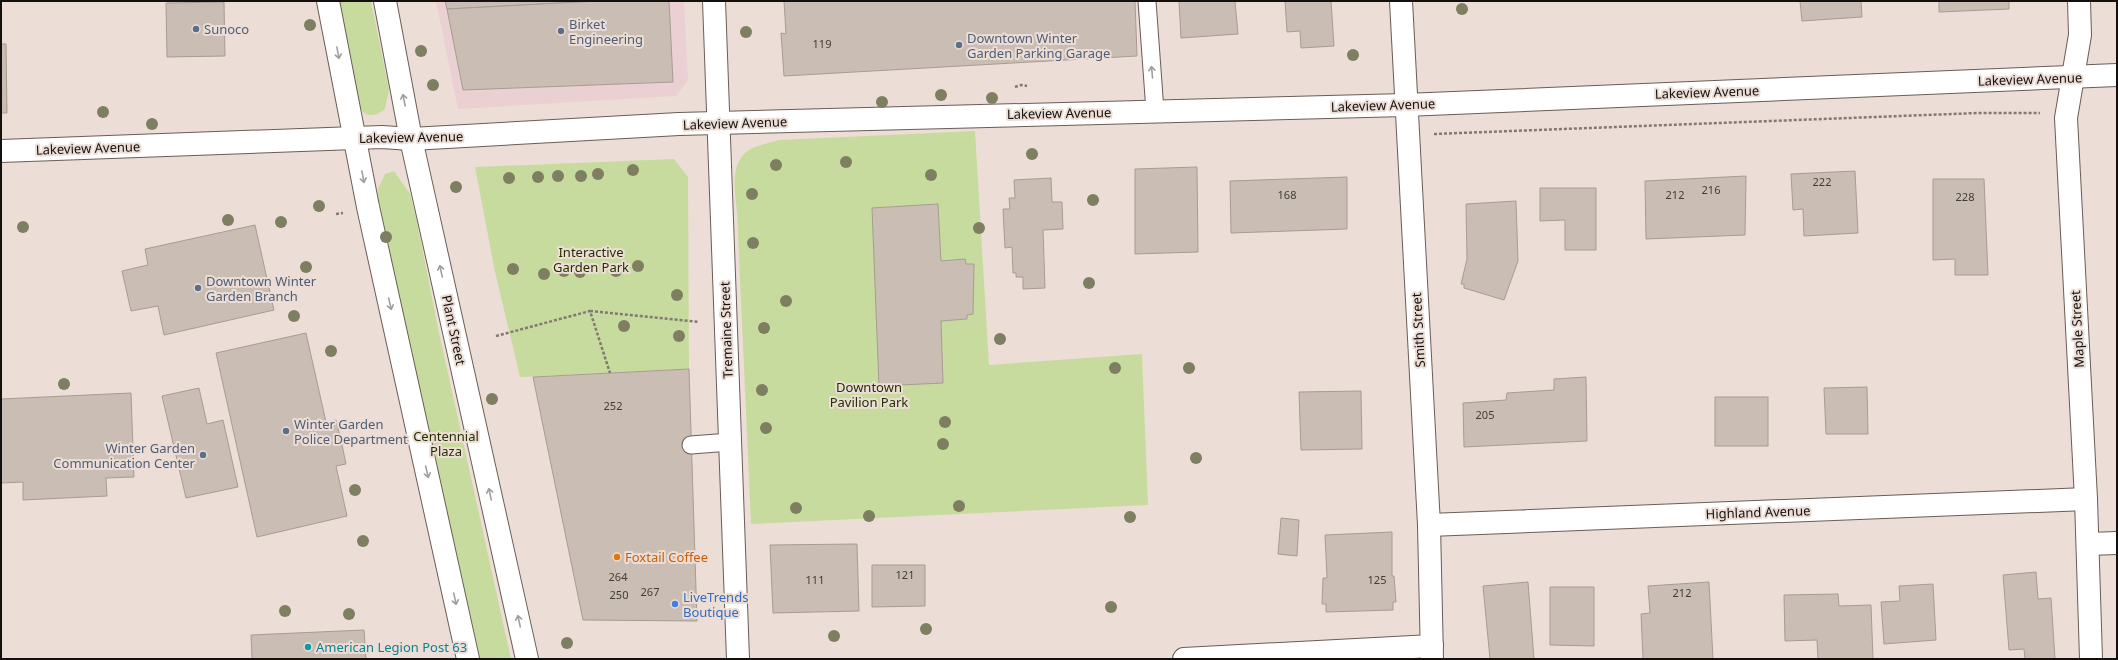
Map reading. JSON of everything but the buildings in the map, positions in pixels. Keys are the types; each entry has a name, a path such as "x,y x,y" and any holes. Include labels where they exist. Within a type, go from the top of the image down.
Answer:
{"street":[{"path":"328,1 356,138 368,207 468,659"},
{"name":"Plant Street","path":"385,1 412,138 527,659"},
{"name":"Tremaine Street","path":"714,1 738,659"},
{"name":"Smith Street","path":"1401,1 1405,105 1429,525 1432,653"},
{"name":"Maple Street","path":"2079,1 2080,36 2066,118 2086,499 2091,659"},
{"name":"Lakeview Avenue","path":"1,151 356,138 412,138 719,123 1405,105 2117,75"},
{"name":"Highland Avenue","path":"1429,525 2086,499"},
{"path":"2088,544 2117,543"},
{"path":"1184,659 1432,653"}],"lane":[{"path":"1147,1 1155,111"},
{"path":"691,445 730,442"}],"path":[{"path":"1428,134 1978,113 2040,113 2041,121"},
{"path":"590,311 610,373"},
{"path":"496,336 590,311 700,323"}],"shaded area":[{"name":"Birket Engineering","path":"436,1 684,1 688,80 676,96 458,109"}],"green space":[{"path":"337,1 371,1 389,90 385,109 378,114 368,115 359,107"},
{"name":"Downtown Pavilion Park","path":"975,131 989,365 1142,354 1148,505 751,524 735,187 738,162 752,148 779,140"},
{"name":"Interactive Garden Park","path":"674,159 688,177 689,369 520,377 495,272 475,167"},
{"name":"Centennial Plaza","path":"394,171 410,194 417,222 438,328 511,659 477,659 379,212 378,189 385,174"}],"place":[{"name":"Sunoco","path":"196,29"},
{"name":"Birket Engineering","path":"561,31"},
{"name":"Downtown Winter Garden Parking Garage","path":"959,45"},
{"name":"Downtown Winter Garden Branch","path":"198,288"},
{"name":"Winter Garden Police Department","path":"286,431"},
{"name":"Winter Garden Communication Center","path":"203,455"},
{"name":"Foxtail Coffee","path":"617,557"},
{"name":"LiveTrends Boutique","path":"675,604"},
{"name":"American Legion Post 63","path":"308,647"}]}
